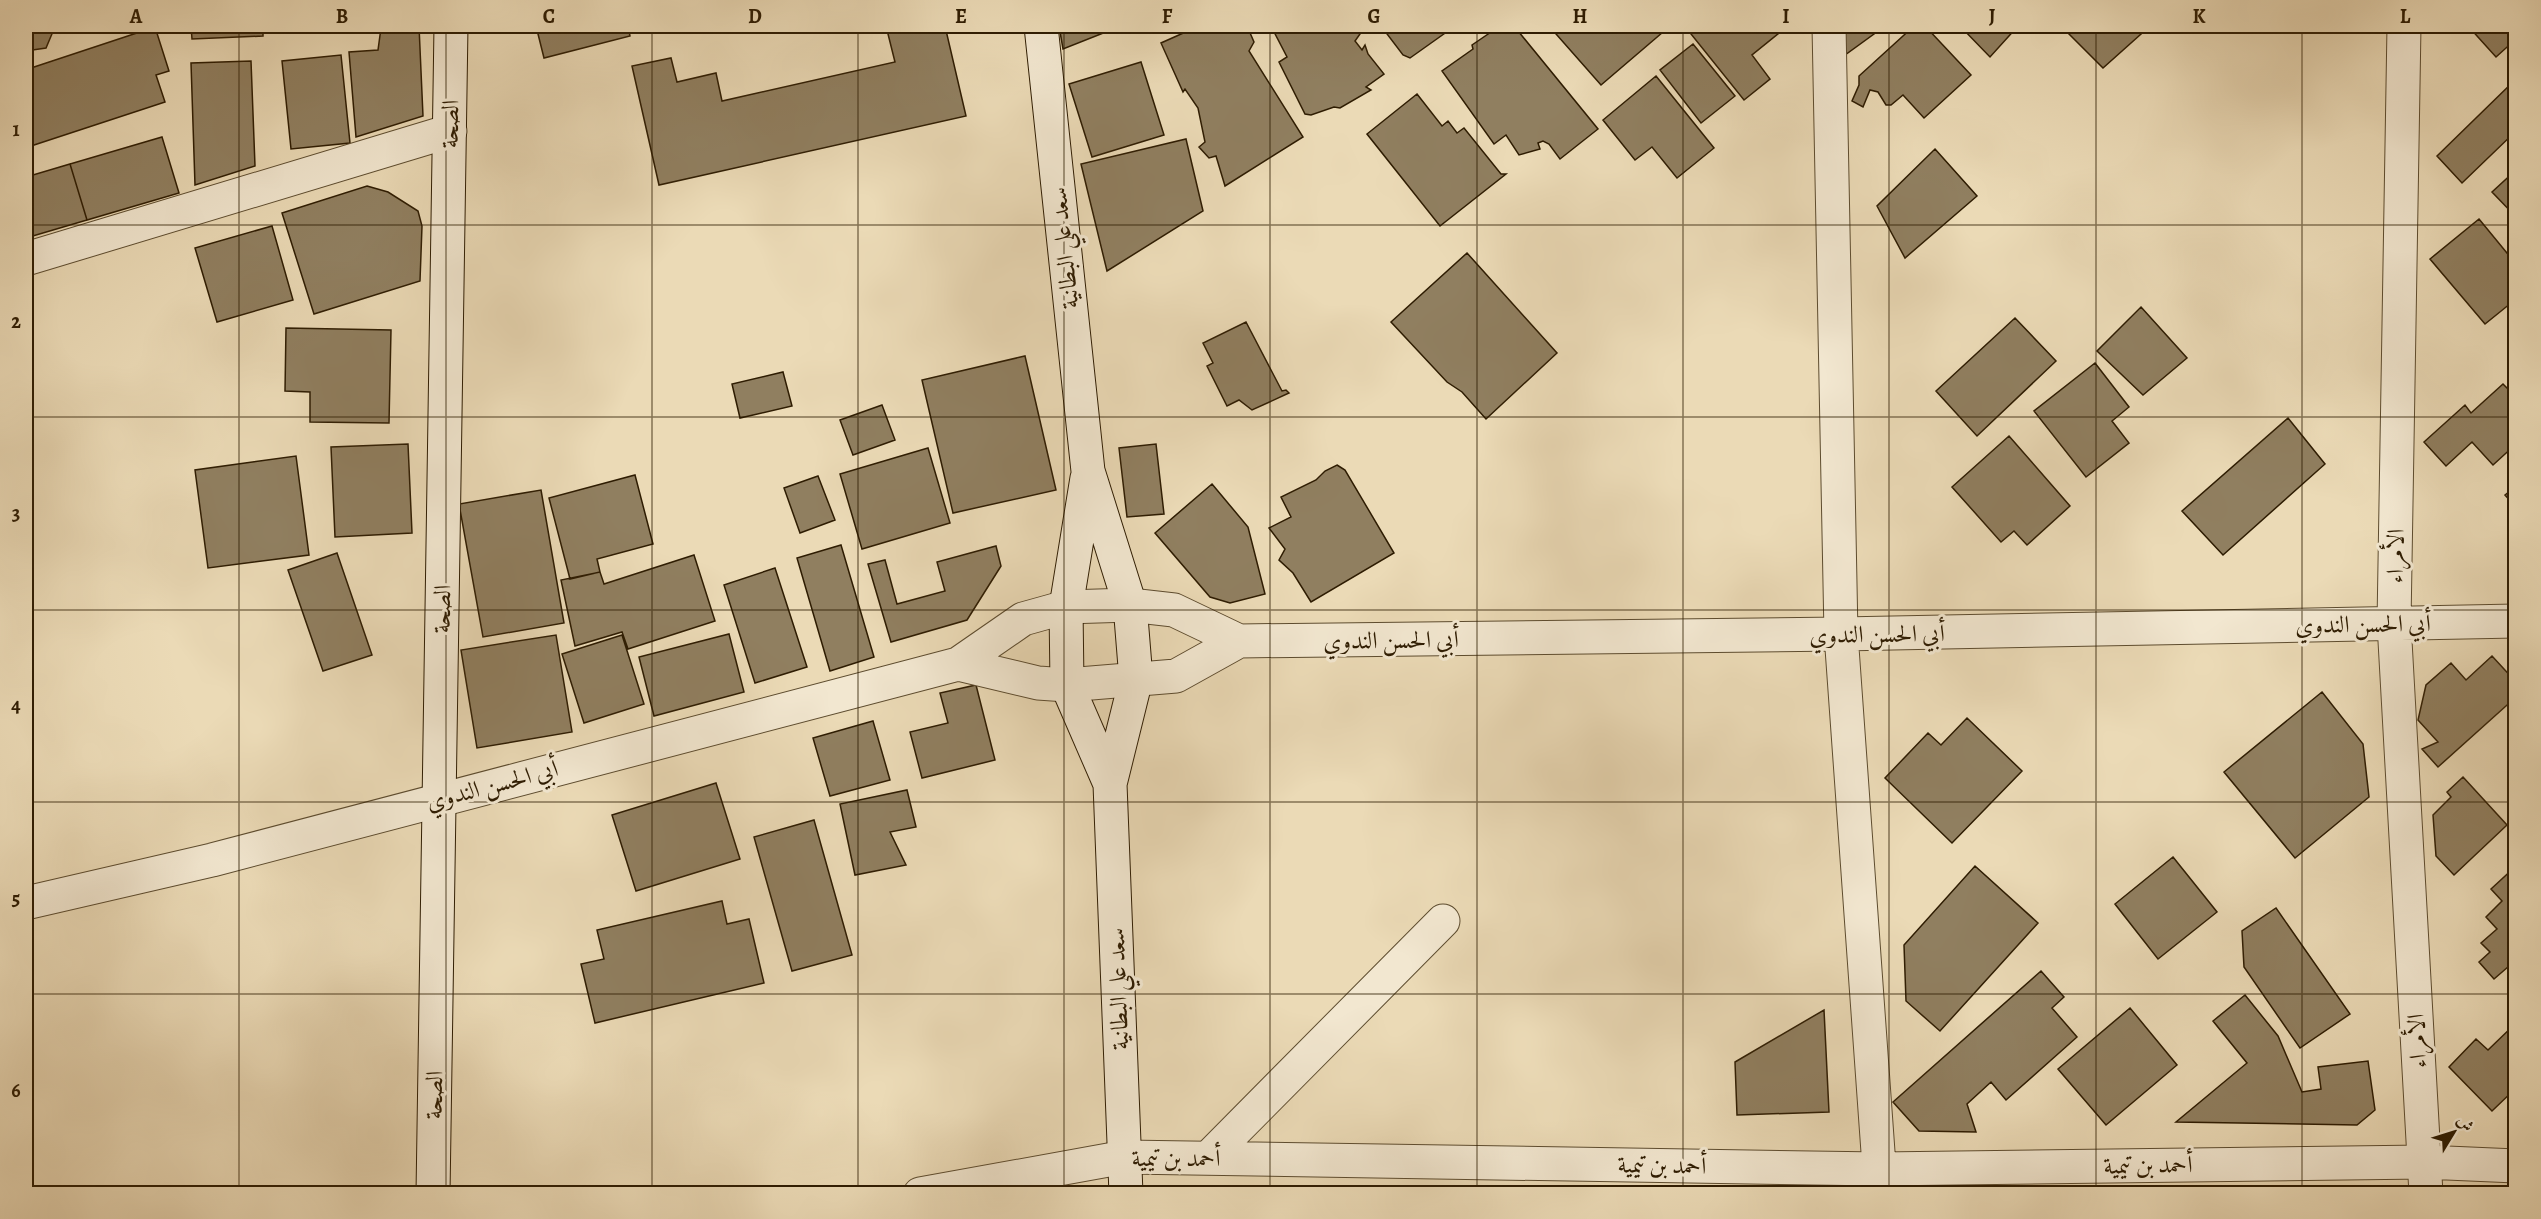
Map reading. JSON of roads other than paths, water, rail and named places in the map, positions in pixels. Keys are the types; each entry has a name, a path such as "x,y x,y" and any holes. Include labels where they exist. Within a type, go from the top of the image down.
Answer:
{"street":[{"name":"الصحة","path":"434,1194 451,26"},
{"name":"سعد علي البطانية","path":"1041,26 1088,471 1130,604 1136,679 1110,784 1126,1194"},
{"path":"1829,26 1841,634 1880,1181"},
{"name":"الأمراء","path":"2404,26 2394,623 2425,1178"},
{"path":"26,259 450,131"},
{"name":"سعد علي البطانية","path":"1088,471 1066,607 1066,685 1110,784"},
{"name":"أبي الحسن الندوي","path":"26,903 212,860 958,664 1023,619 1066,607 1130,604 1174,610 1239,641 1841,634 2516,621"},
{"name":"أبي الحسن الندوي","path":"958,664 1038,683 1066,685 1176,676 1239,641"},
{"path":"1208,1158 1443,921"},
{"name":"أحمد بن تيمية","path":"920,1194 1125,1157 1880,1181 2425,1178 2516,1166"}]}
